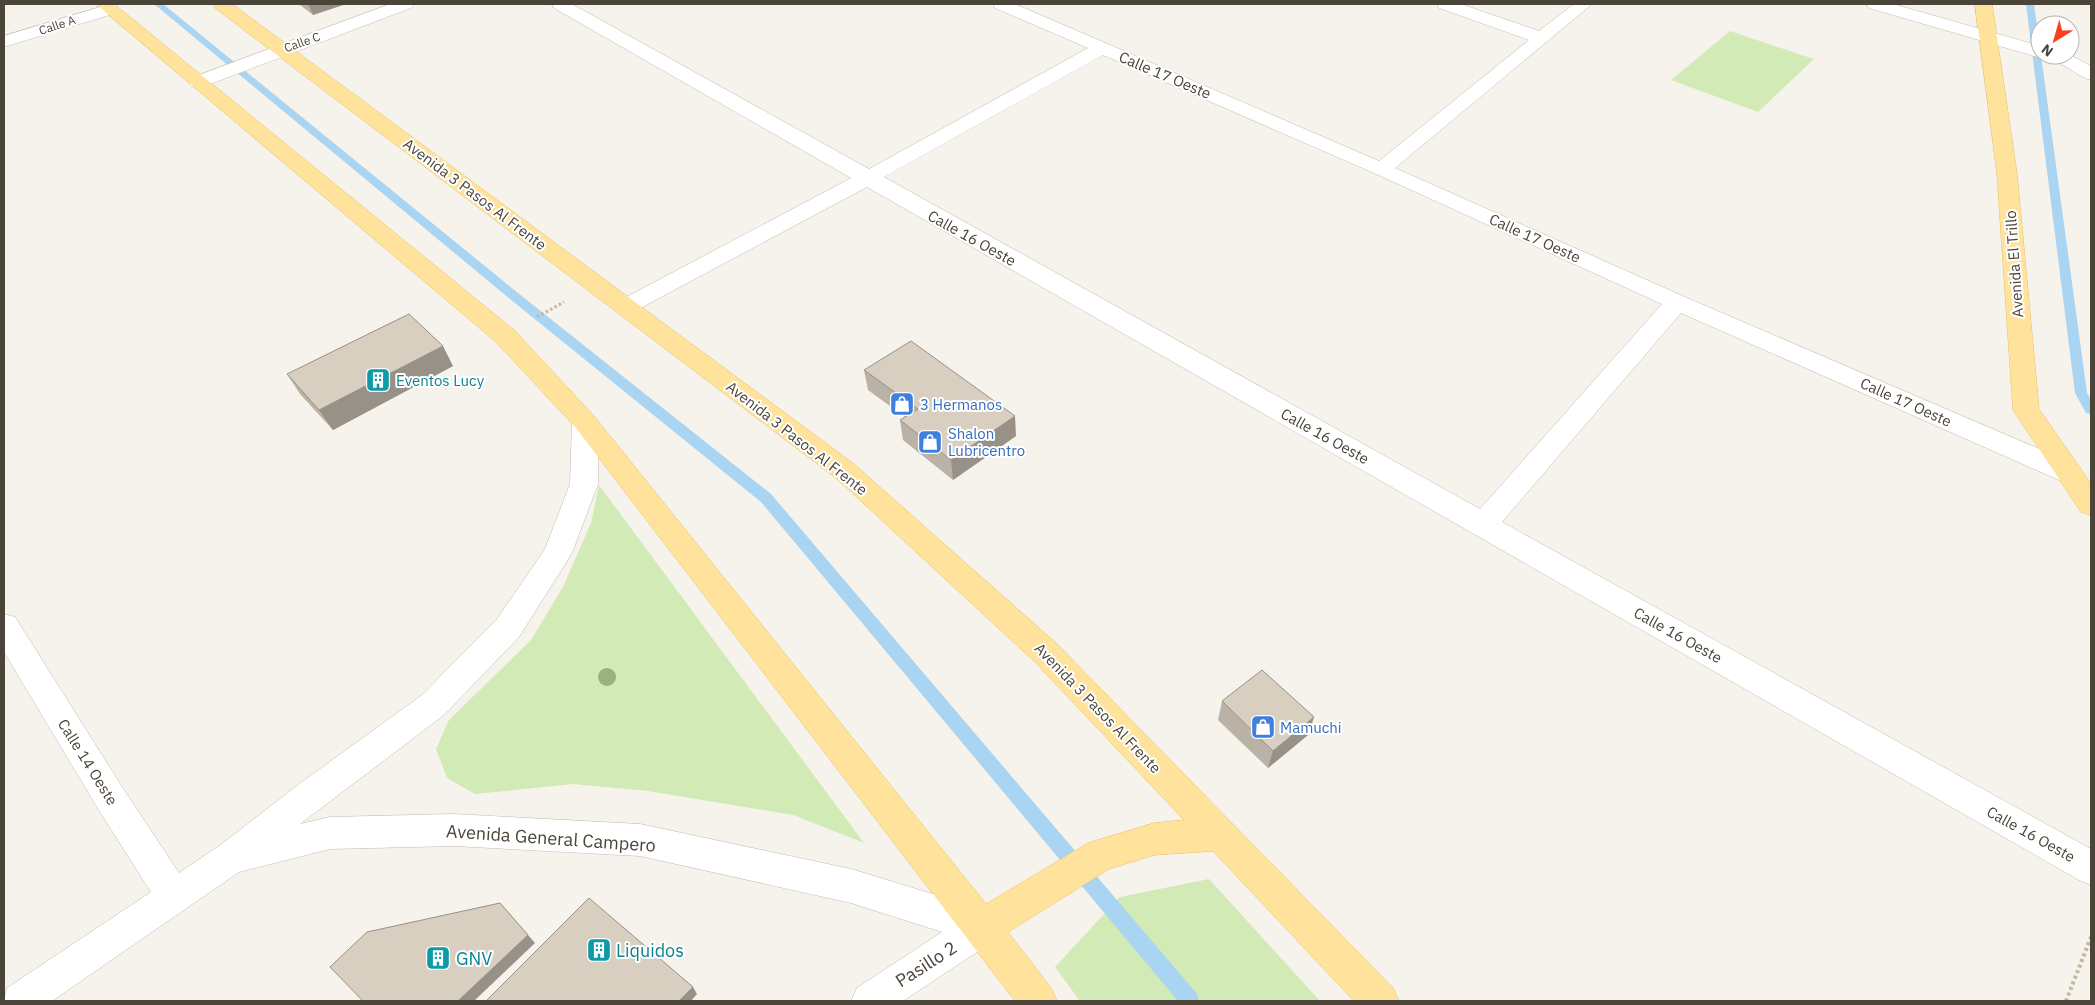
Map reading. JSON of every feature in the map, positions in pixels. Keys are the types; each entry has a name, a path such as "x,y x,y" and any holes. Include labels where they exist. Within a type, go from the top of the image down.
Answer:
{"main road":[{"name":"Avenida 3 Pasos Al Frente","path":"221,4 845,471 1046,653 1380,1001"},
{"name":"Avenida El Trillo","path":"1983,4 2007,174 2026,410 2091,505"},
{"path":"107,6 504,336 585,422 1038,1001"},
{"path":"982,927 1100,855 1154,838 1220,834"}],"street":[{"name":"Calle C","path":"198,82 405,4"},
{"name":"Calle 16 Oeste","path":"560,4 2091,868"},
{"name":"Calle 17 Oeste","path":"1001,4 1381,169 1677,302 2069,473"},
{"path":"1445,4 1542,38"},
{"path":"1381,169 1584,4"},
{"path":"1875,4 2030,50"},
{"name":"Calle A","path":"4,42 107,6"},
{"path":"625,307 866,178 1102,48"},
{"path":"2074,65 2091,74"},
{"path":"1483,525 1677,302"},
{"name":"Avenida General Campero","path":"20,1001 231,858 314,792 433,704 508,628 558,553 584,484 585,422"},
{"name":"Calle 14 Oeste","path":"4,626 112,801 174,896"},
{"name":"Avenida General Campero","path":"231,858 330,834 454,830 640,840 851,886 982,927"},
{"name":"Pasillo 2","path":"870,1001 982,927"}],"path":[{"path":"2066,1001 2091,937"}],"green space":[{"path":"1730,31 1814,59 1758,112 1671,80"},
{"path":"599,485 864,843 793,815 648,791 573,784 475,794 447,778 436,749 449,720 531,640 564,585 591,523"},
{"path":"1209,879 1320,1001 1080,1001 1055,967 1120,897"}],"building":[{"path":"409,314 443,346 319,410 287,374"},
{"path":"911,341 1015,416 951,460 900,420 918,409 864,370"},
{"path":"1262,670 1314,717 1273,751 1222,701"},
{"name":"Liquidos","path":"589,898 693,987 679,1001 486,1001"},
{"name":"GNV","path":"500,903 528,935 458,1001 363,1001 330,967 367,932"}],"waterway":[{"path":"158,4 514,296 766,498 1190,1001"},
{"path":"2030,4 2081,393 2091,410"}],"place":[{"name":"Eventos Lucy","path":"378,380"},
{"name":"3 Hermanos","path":"902,404"},
{"name":"Shalon Lubricentro","path":"930,442"},
{"name":"Mamuchi","path":"1263,727"},
{"name":"Liquidos","path":"599,950"},
{"name":"GNV","path":"438,958"}]}
